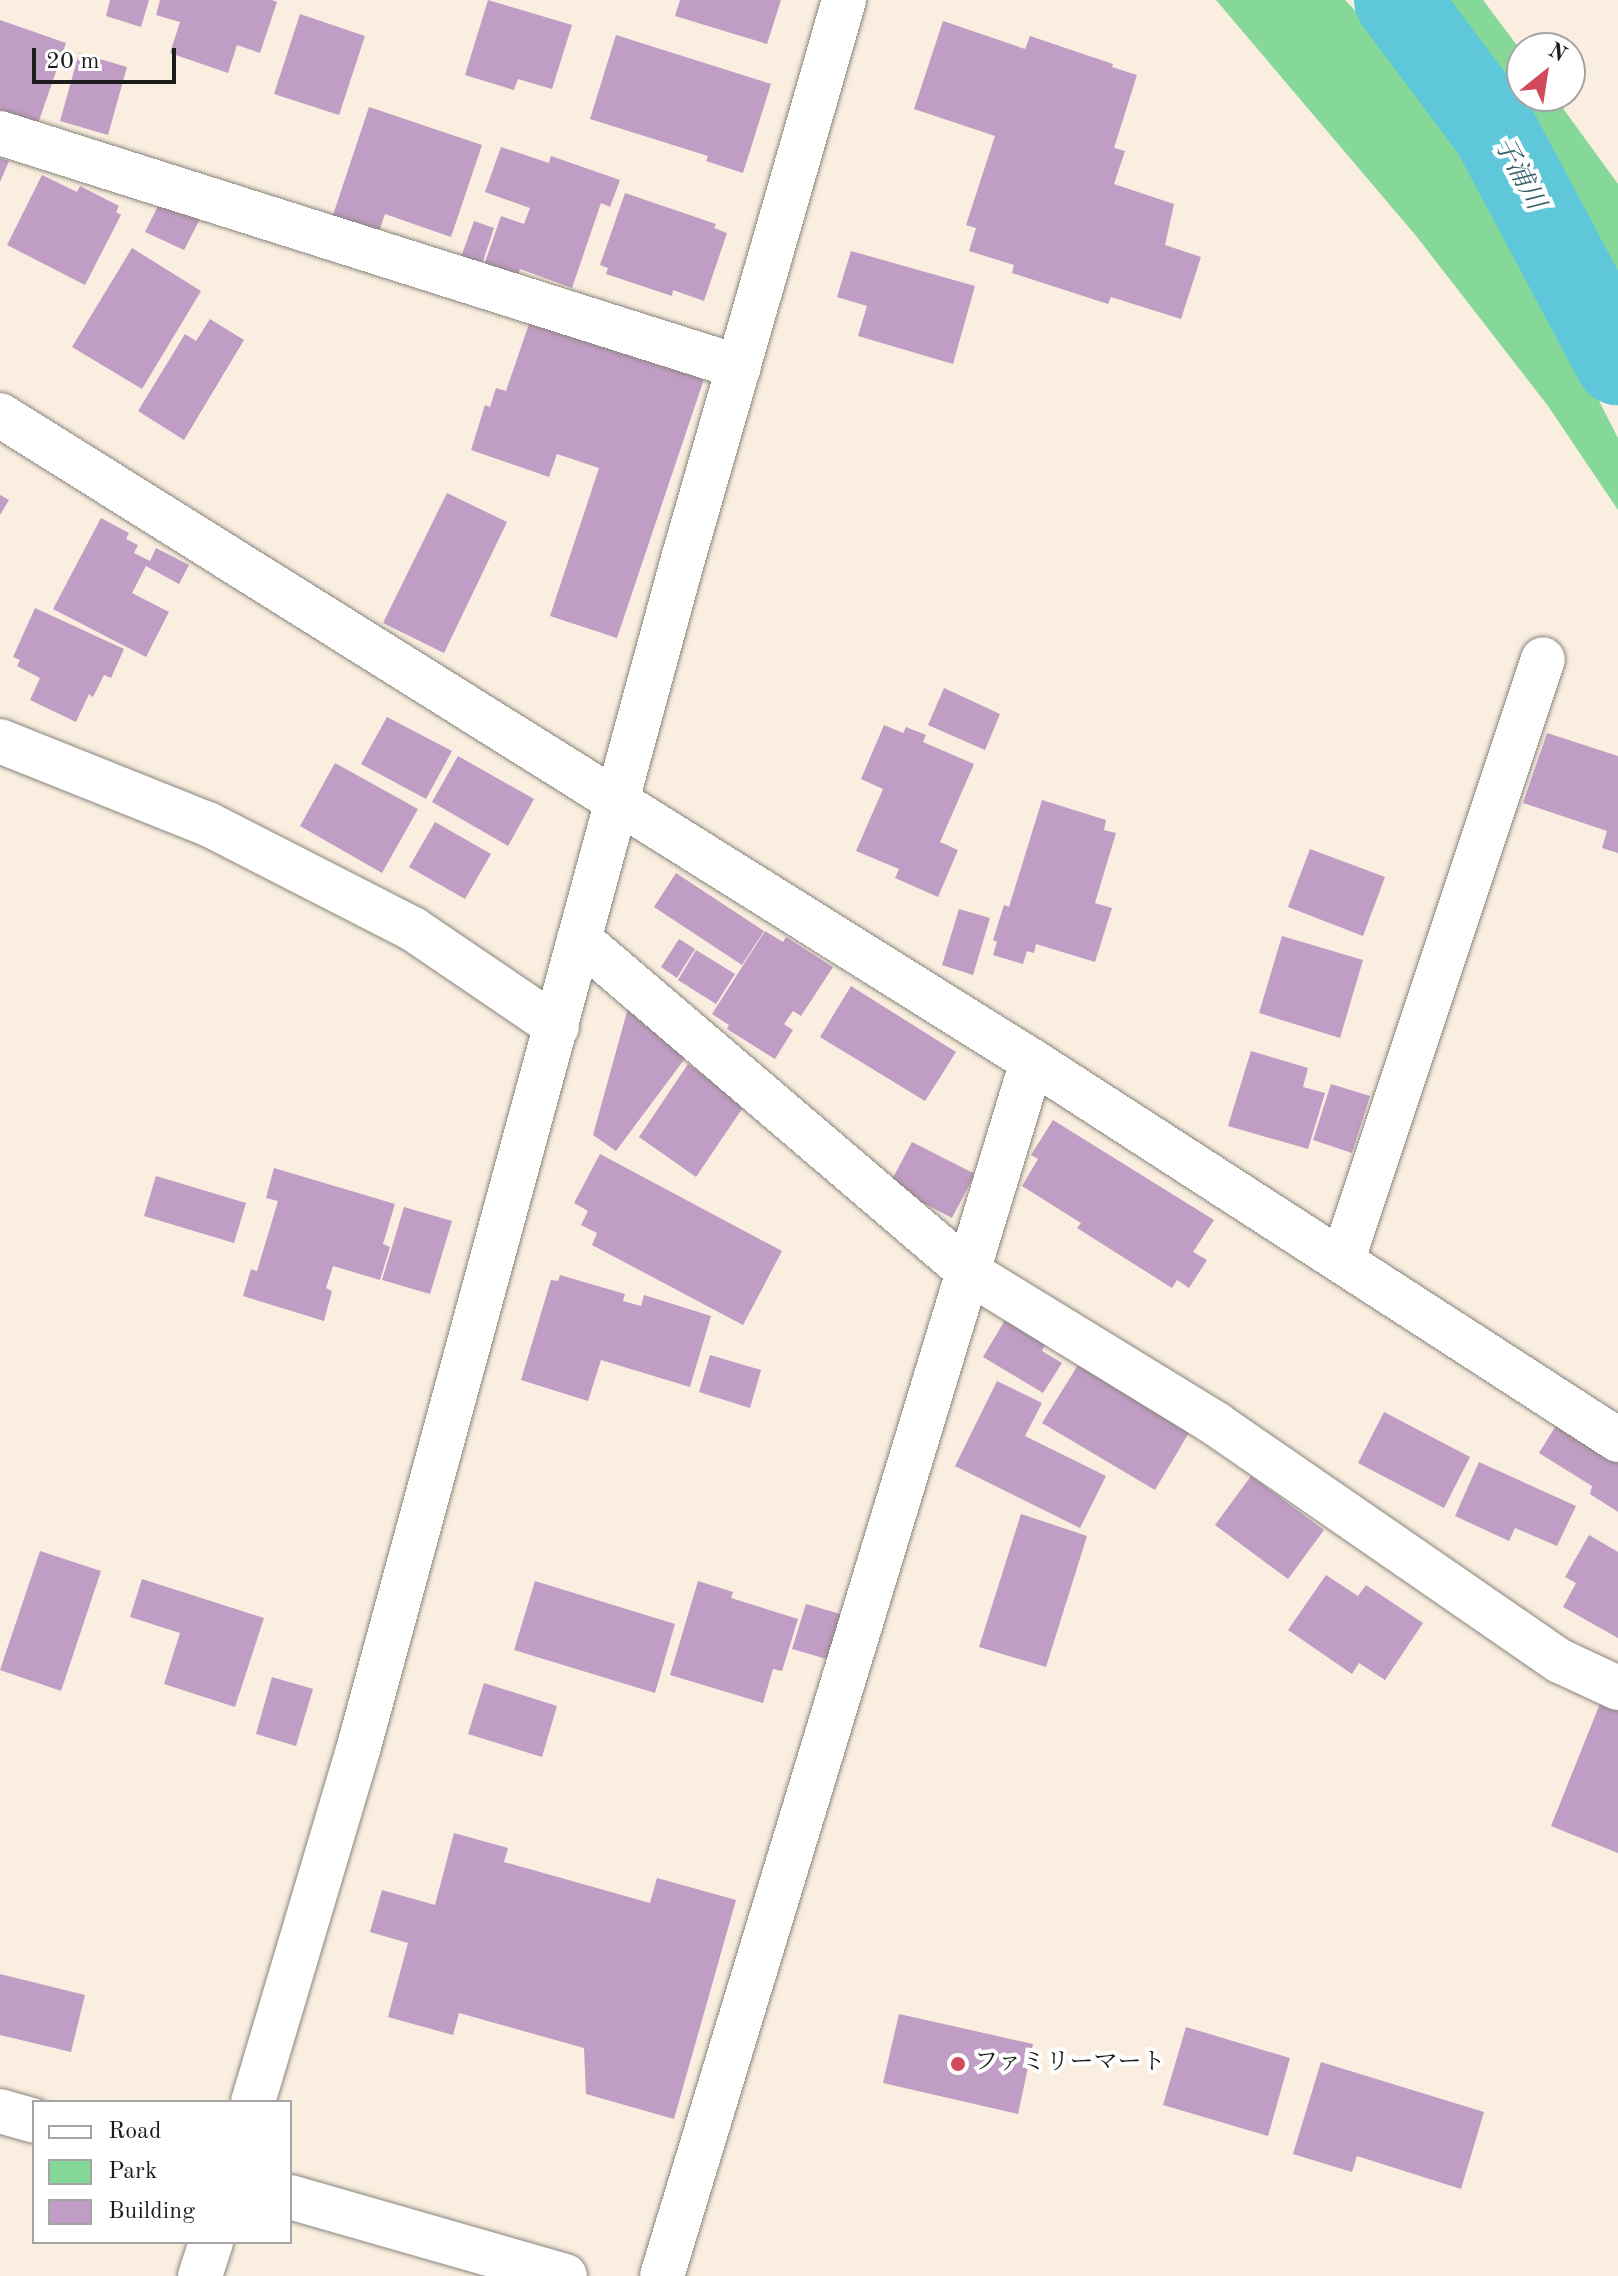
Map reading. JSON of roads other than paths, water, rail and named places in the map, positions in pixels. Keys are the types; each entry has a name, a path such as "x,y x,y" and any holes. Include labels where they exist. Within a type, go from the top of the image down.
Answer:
{"street":[{"path":"254,2100 358,1750 683,559 844,0"},
{"path":"0,133 739,367"},
{"path":"0,415 1032,1061 1343,1259 1618,1440"},
{"path":"1343,1259 1543,659"},
{"path":"0,741 208,824 413,929 557,1027"},
{"path":"579,939 970,1273 1216,1424 1560,1661 1618,1688"},
{"path":"662,2276 970,1273 1032,1061"},
{"path":"0,2111 32,2120"},
{"path":"292,2198 565,2276"},
{"path":"200,2276 210,2244"}],"waterway":[{"name":"子浦川","path":"1397,0 1495,131 1618,362"}],"place":[{"name":"ファミリーマート","path":"958,2064"}]}
